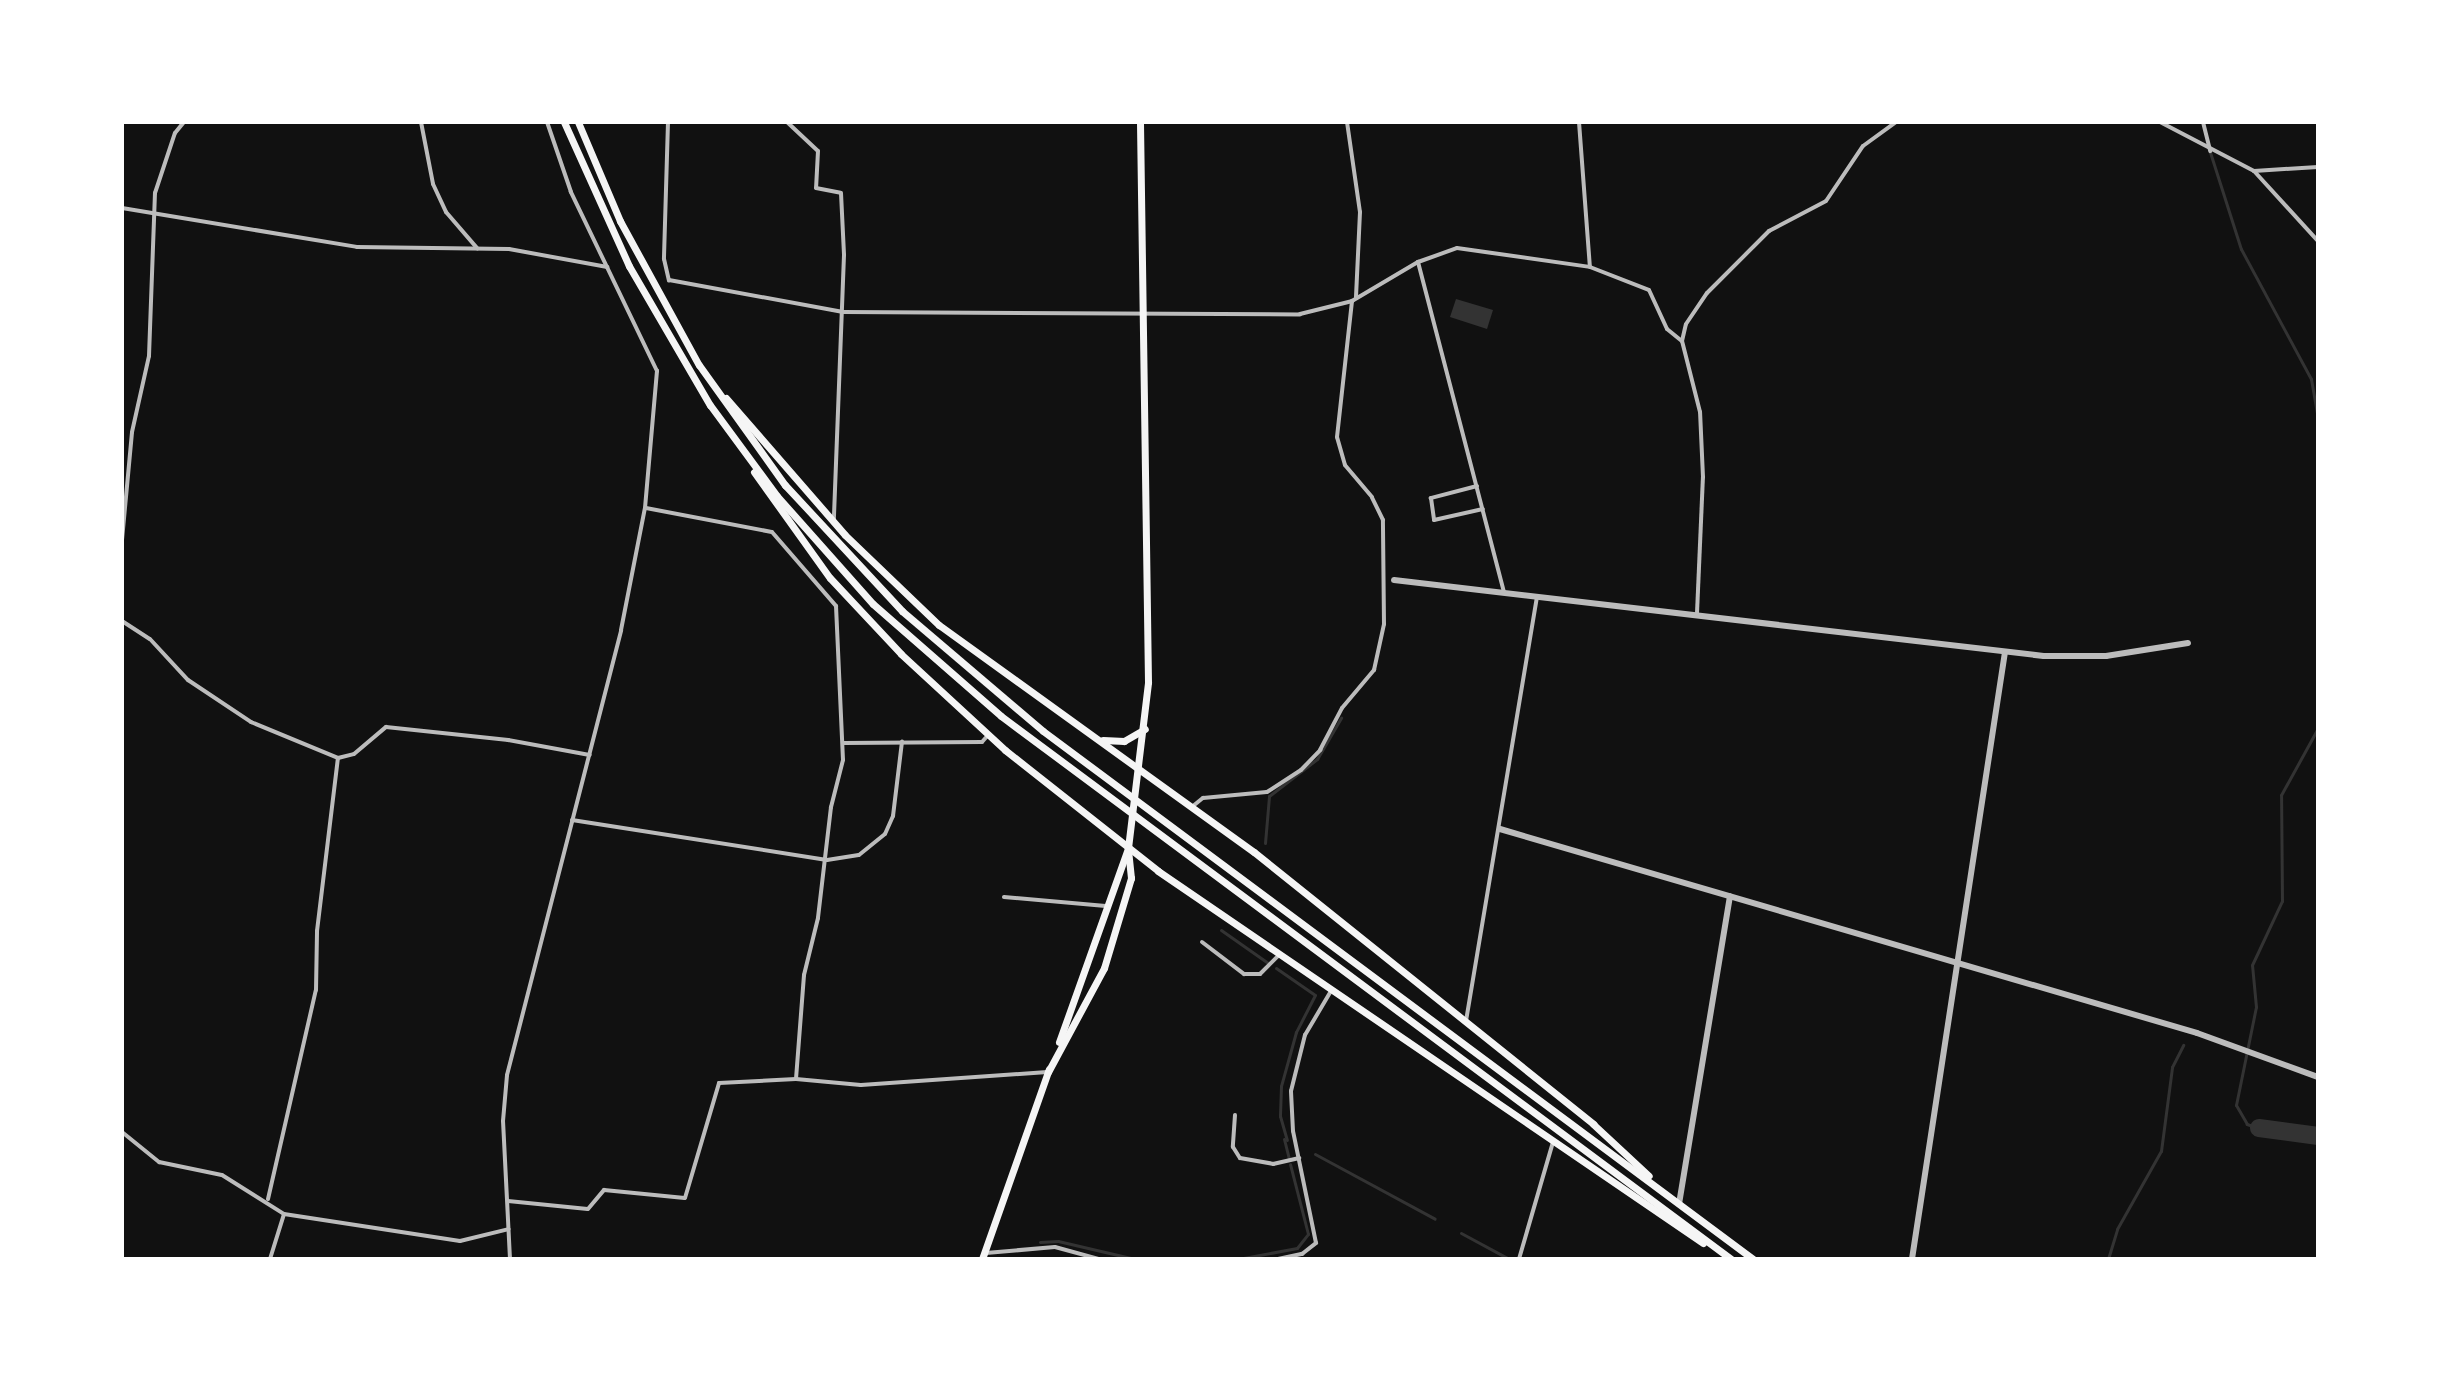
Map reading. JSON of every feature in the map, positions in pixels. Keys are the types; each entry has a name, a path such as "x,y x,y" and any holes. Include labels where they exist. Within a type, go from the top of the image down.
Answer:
{"main road":[{"path":"564,122 635,278 746,455 764,491 830,578 901,654 988,735 1128,848 1331,991 1730,1259"},
{"path":"578,122 620,221 699,365 785,485 855,565 956,661 1078,757 1753,1259"},
{"path":"983,1256 1128,848 1140,769 1145,729 1140,122"},
{"path":"699,365 834,522 890,581 953,637 1193,806 1593,1124 1679,1204"},
{"path":"746,455 873,604 955,679 1730,1259"},
{"path":"1096,739 1124,741 1145,729"},
{"path":"1048,1072 1108,956 1131,878 1128,848"}],"street":[{"path":"122,540 132,432 149,356 153,214 175,133 184,122"},
{"path":"421,122 433,184 446,212 477,248"},
{"path":"510,1259 503,1121 507,1075 590,755 645,508 657,371 571,192 547,122"},
{"path":"668,122 664,259 669,280 843,312 1030,309 1143,316 1300,314 1354,300 1418,262 1457,248 1590,267 1649,290 1667,329 1682,341"},
{"path":"787,122 818,151 816,188 841,193 843,312 834,522"},
{"path":"1193,806 1203,798 1267,792 1301,770 1374,670 1384,624 1383,520 1372,497 1345,465 1337,437 1354,300 1360,212 1347,122"},
{"path":"1579,122 1590,267"},
{"path":"1697,613 1700,412 1682,341 1693,309 1769,231 1826,201 1863,146 1896,122"},
{"path":"2160,122 2210,151 2254,171 2318,241"},
{"path":"2203,122 2210,151"},
{"path":"2254,171 2318,167"},
{"path":"122,208 153,214 200,217 357,247 477,248 607,267"},
{"path":"1418,262 1504,593"},
{"path":"1477,486 1431,498 1434,520 1483,509"},
{"path":"645,508 772,532 836,606 844,743 827,860 804,975 796,1079"},
{"path":"1394,580 1697,613 2005,652 2106,656 2188,643"},
{"path":"1465,1023 1537,597"},
{"path":"122,621 150,639 188,680 251,722 338,758 354,754 386,727 508,740 590,755"},
{"path":"1912,1259 2005,652"},
{"path":"844,743 982,742 988,735"},
{"path":"572,820 827,860 859,855 885,834 893,816 902,742"},
{"path":"268,1199 316,990 317,931 338,758"},
{"path":"1500,829 1958,962 2240,1049 2318,1077"},
{"path":"1679,1204 1730,896"},
{"path":"1004,897 1108,905"},
{"path":"1202,942 1244,974 1260,974 1279,955"},
{"path":"1278,1259 1302,1254 1316,1243 1299,1158 1291,1091 1305,1035 1331,991"},
{"path":"508,1201 588,1209 604,1190 685,1198 719,1083 796,1079 861,1085 1048,1072"},
{"path":"1235,1115 1233,1147 1240,1158 1273,1164 1299,1158"},
{"path":"122,1132 159,1162 222,1175 268,1199 284,1214 460,1241 509,1229"},
{"path":"1519,1259 1553,1142"},
{"path":"270,1259 284,1214"},
{"path":"983,1256 1055,1247 1099,1259"}],"shaded area":[{"path":"1456,299 1493,310 1487,329 1450,317"}],"waterway":[{"path":"2209,149 2241,249 2311,379 2318,418"},
{"path":"1265,843 1269,796 1317,759 1341,718"},
{"path":"2259,1128 2247,1124 2236,1105 2256,1007 2252,965 2282,901 2281,795 2318,728"},
{"path":"1221,930 1268,963"},
{"path":"1276,968 1315,995 1296,1032 1281,1086 1280,1116 1287,1140"},
{"path":"2108,1259 2117,1229 2161,1151 2172,1067 2183,1045"},
{"path":"2259,1128 2318,1136"},
{"path":"1284,1139 1289,1159"},
{"path":"1315,1154 1435,1219"},
{"path":"1238,1259 1297,1248 1308,1234 1290,1164"},
{"path":"1461,1233 1509,1259"},
{"path":"1040,1242 1058,1241 1135,1259"}]}
